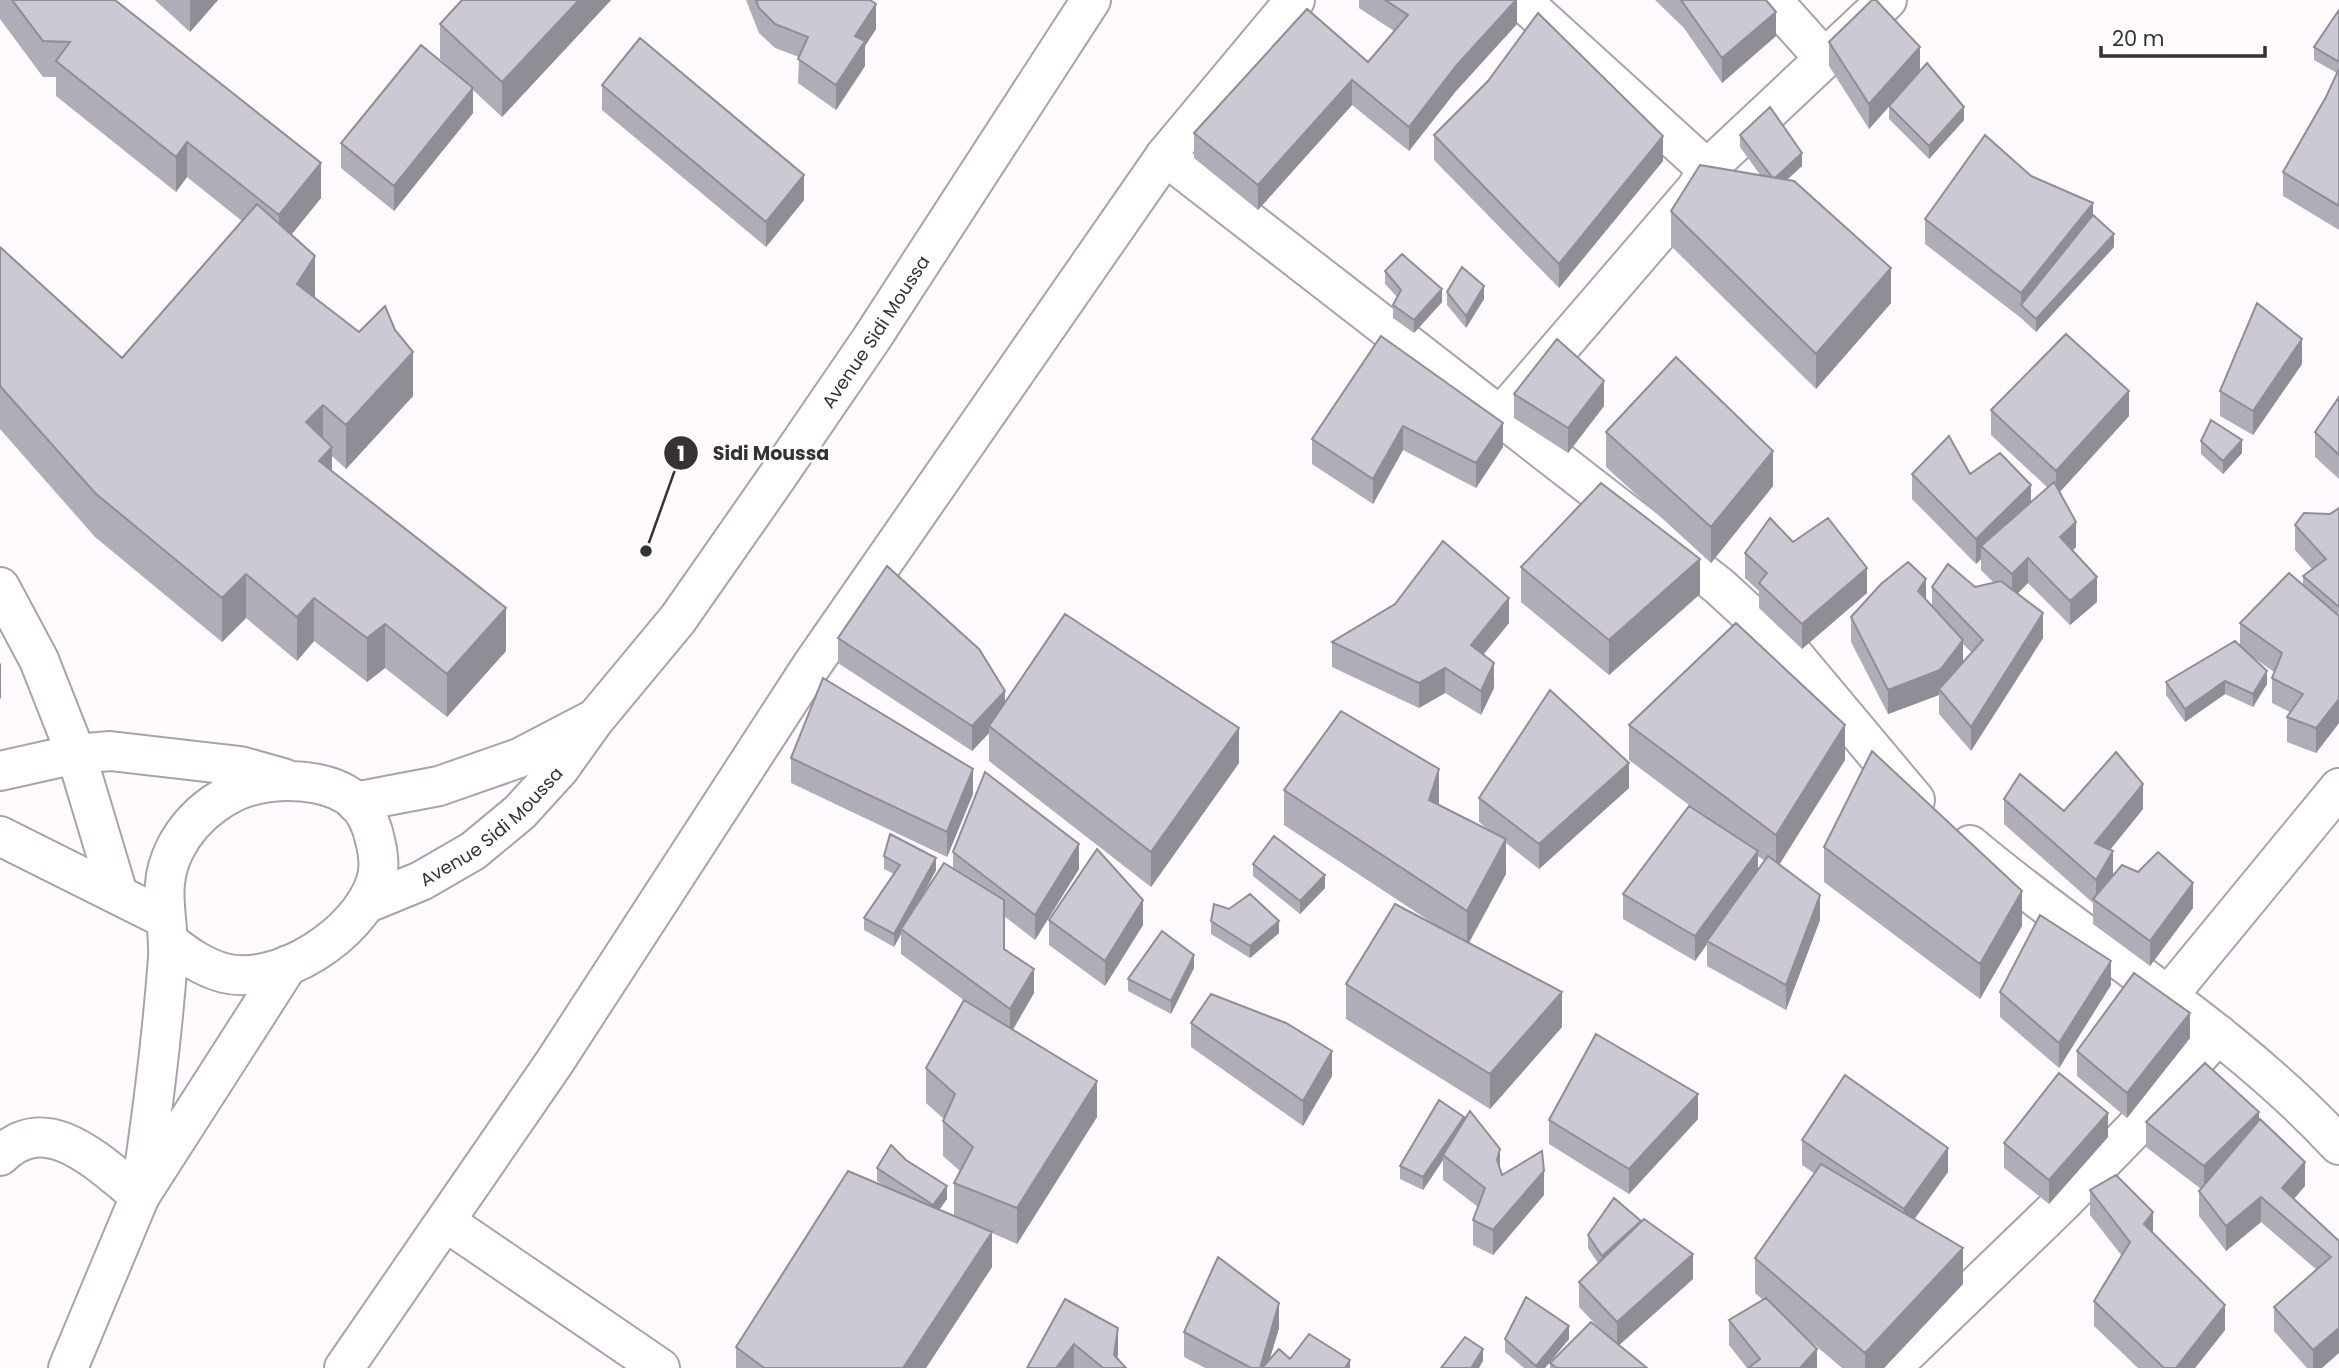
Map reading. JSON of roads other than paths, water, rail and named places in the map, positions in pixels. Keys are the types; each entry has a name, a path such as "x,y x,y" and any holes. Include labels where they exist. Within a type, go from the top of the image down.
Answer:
{"street":[{"name":"Avenue Sidi Moussa","path":"365,904 421,881 473,851 520,813 552,777 595,719 678,619 769,488 872,338 1091,0"},
{"path":"344,1368 554,1063 812,665 1166,156 1295,0"},
{"path":"1521,0 1707,169"},
{"path":"1772,0 1824,58"},
{"path":"1499,418 1696,189 1707,169 1887,0"},
{"path":"1166,156 1499,418 1719,586 1791,652 1913,798 2024,891 2218,1034 2311,1114 2339,1145"},
{"path":"0,587 39,660 76,754 118,894"},
{"name":"Avenue Sidi Moussa","path":"355,802 439,786 519,758 595,719"},
{"path":"0,771 76,754 110,751 240,765 288,780 312,783 355,802 372,825 378,852 377,880 365,904 343,931 317,950 288,965 257,975 225,974 195,962 166,930 118,894 0,836"},
{"path":"140,1196 153,1111 166,930 164,883 174,850 194,821 221,798 253,784 288,780"},
{"path":"2168,996 2339,788"},
{"path":"68,1368 140,1196 288,965"},
{"path":"1891,1368 2079,1186 2218,1034"},
{"path":"0,1156 11,1145 37,1137 59,1138 86,1154 140,1196"},
{"path":"446,1222 660,1368"}],"place":[{"name":"Sidi Moussa","path":"646,551"}]}
